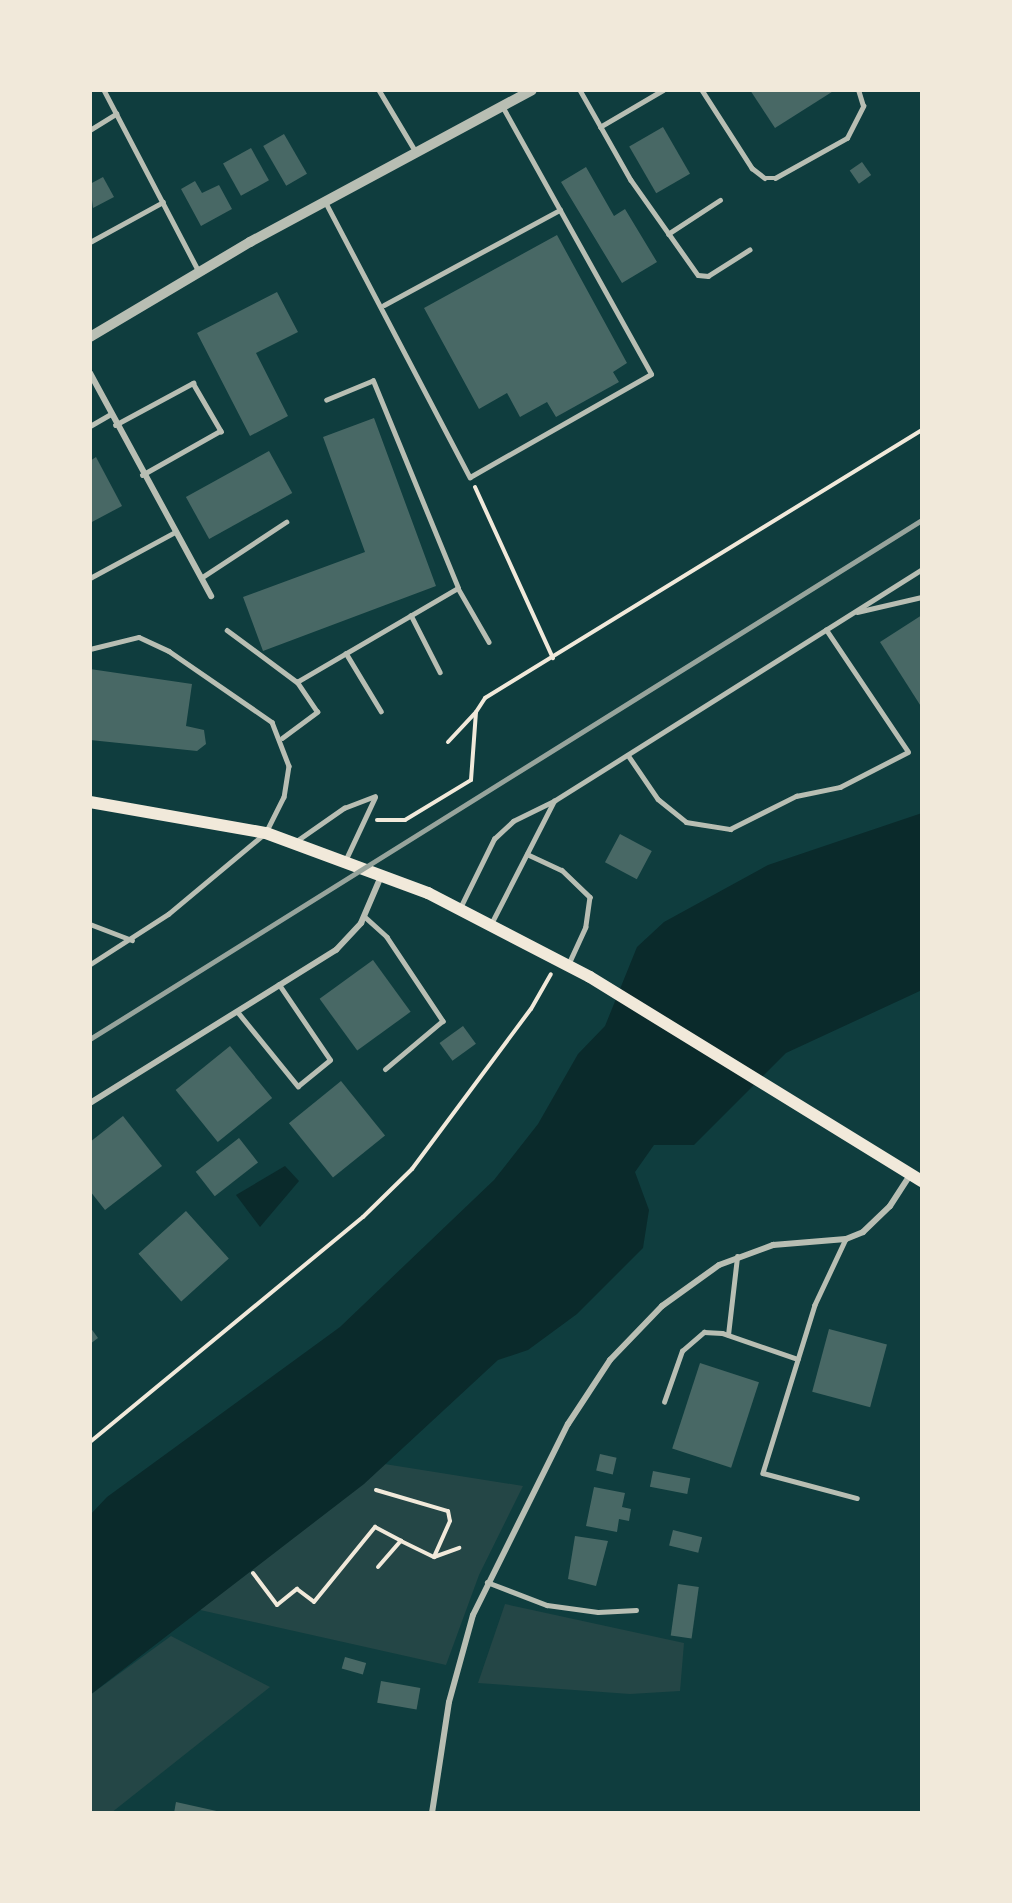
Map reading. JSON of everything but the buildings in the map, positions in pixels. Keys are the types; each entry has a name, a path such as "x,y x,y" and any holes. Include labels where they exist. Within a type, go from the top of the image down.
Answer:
{"main road":[{"path":"90,802 266,833 346,859 460,908 590,977 802,1110 922,1181"}],"street":[{"path":"90,337 199,272 326,201 532,90"},
{"path":"90,373 109,415 211,596"},
{"path":"90,1103 336,950 364,916 382,873"},
{"path":"432,1813 452,1691 487,1582 568,1424 610,1360 662,1306 737,1257 773,1245 846,1239 877,1220 910,1174"}],"lane":[{"path":"104,90 199,272"},
{"path":"378,90 416,152"},
{"path":"580,90 600,127 668,234 702,277 749,250"},
{"path":"600,127 663,90"},
{"path":"702,90 752,168 765,178 775,178 847,138 862,106 858,90"},
{"path":"326,201 384,305 470,477 651,374 502,106"},
{"path":"90,130 116,114"},
{"path":"668,234 720,200"},
{"path":"90,242 163,202"},
{"path":"384,305 560,210"},
{"path":"327,400 373,381 458,588 489,642"},
{"path":"115,426 193,383 221,431 143,475"},
{"path":"90,426 109,415"},
{"path":"201,578 286,522"},
{"path":"90,578 175,532"},
{"path":"460,908 494,839 529,810 554,801 922,569"},
{"path":"297,682 458,588"},
{"path":"852,613 922,597"},
{"path":"411,615 440,672"},
{"path":"227,630 297,682 317,712 282,738"},
{"path":"628,755 658,799 686,822 730,829 796,796 840,787 908,752 826,630"},
{"path":"90,649 139,637 272,722 282,738 289,766 284,797 266,833 132,940 90,966"},
{"path":"346,653 381,711"},
{"path":"294,842 344,808 375,796 346,859"},
{"path":"490,924 554,801"},
{"path":"527,854 562,870 590,897 586,927 563,964"},
{"path":"364,916 387,937 443,1021 386,1069"},
{"path":"90,924 132,940"},
{"path":"237,1011 298,1086 330,1060 279,986"},
{"path":"846,1239 815,1305 763,1473 857,1498"},
{"path":"728,1335 737,1257"},
{"path":"664,1402 691,1338 704,1332 728,1335 798,1359"},
{"path":"487,1582 557,1607 636,1610"}],"path":[{"path":"448,742 476,712 485,698 554,658 922,430"},
{"path":"470,477 554,658"},
{"path":"374,819 405,820 471,780 476,712"},
{"path":"90,1442 363,1217 412,1169 563,964"},
{"path":"376,1490 448,1511 450,1521 434,1557"},
{"path":"253,1573 277,1605 297,1589 314,1602 375,1527 434,1557 459,1548"},
{"path":"378,1567 401,1541"}],"shaded area":[{"path":"922,813 922,990 786,1053 694,1145 654,1145 635,1172 649,1210 643,1248 577,1314 528,1350 498,1360 364,1484 90,1695 90,1515 107,1497 340,1327 494,1180 538,1124 578,1054 605,1026 637,947 664,922 768,865"},
{"path":"285,1166 299,1181 260,1227 236,1195"},
{"path":"303,1451 523,1486 479,1575 446,1665 133,1595"},
{"path":"505,1604 684,1643 680,1691 630,1694 478,1683"},
{"path":"171,1636 270,1687 111,1813 90,1813 90,1695"}],"railway":[{"path":"90,1039 922,520"}]}
